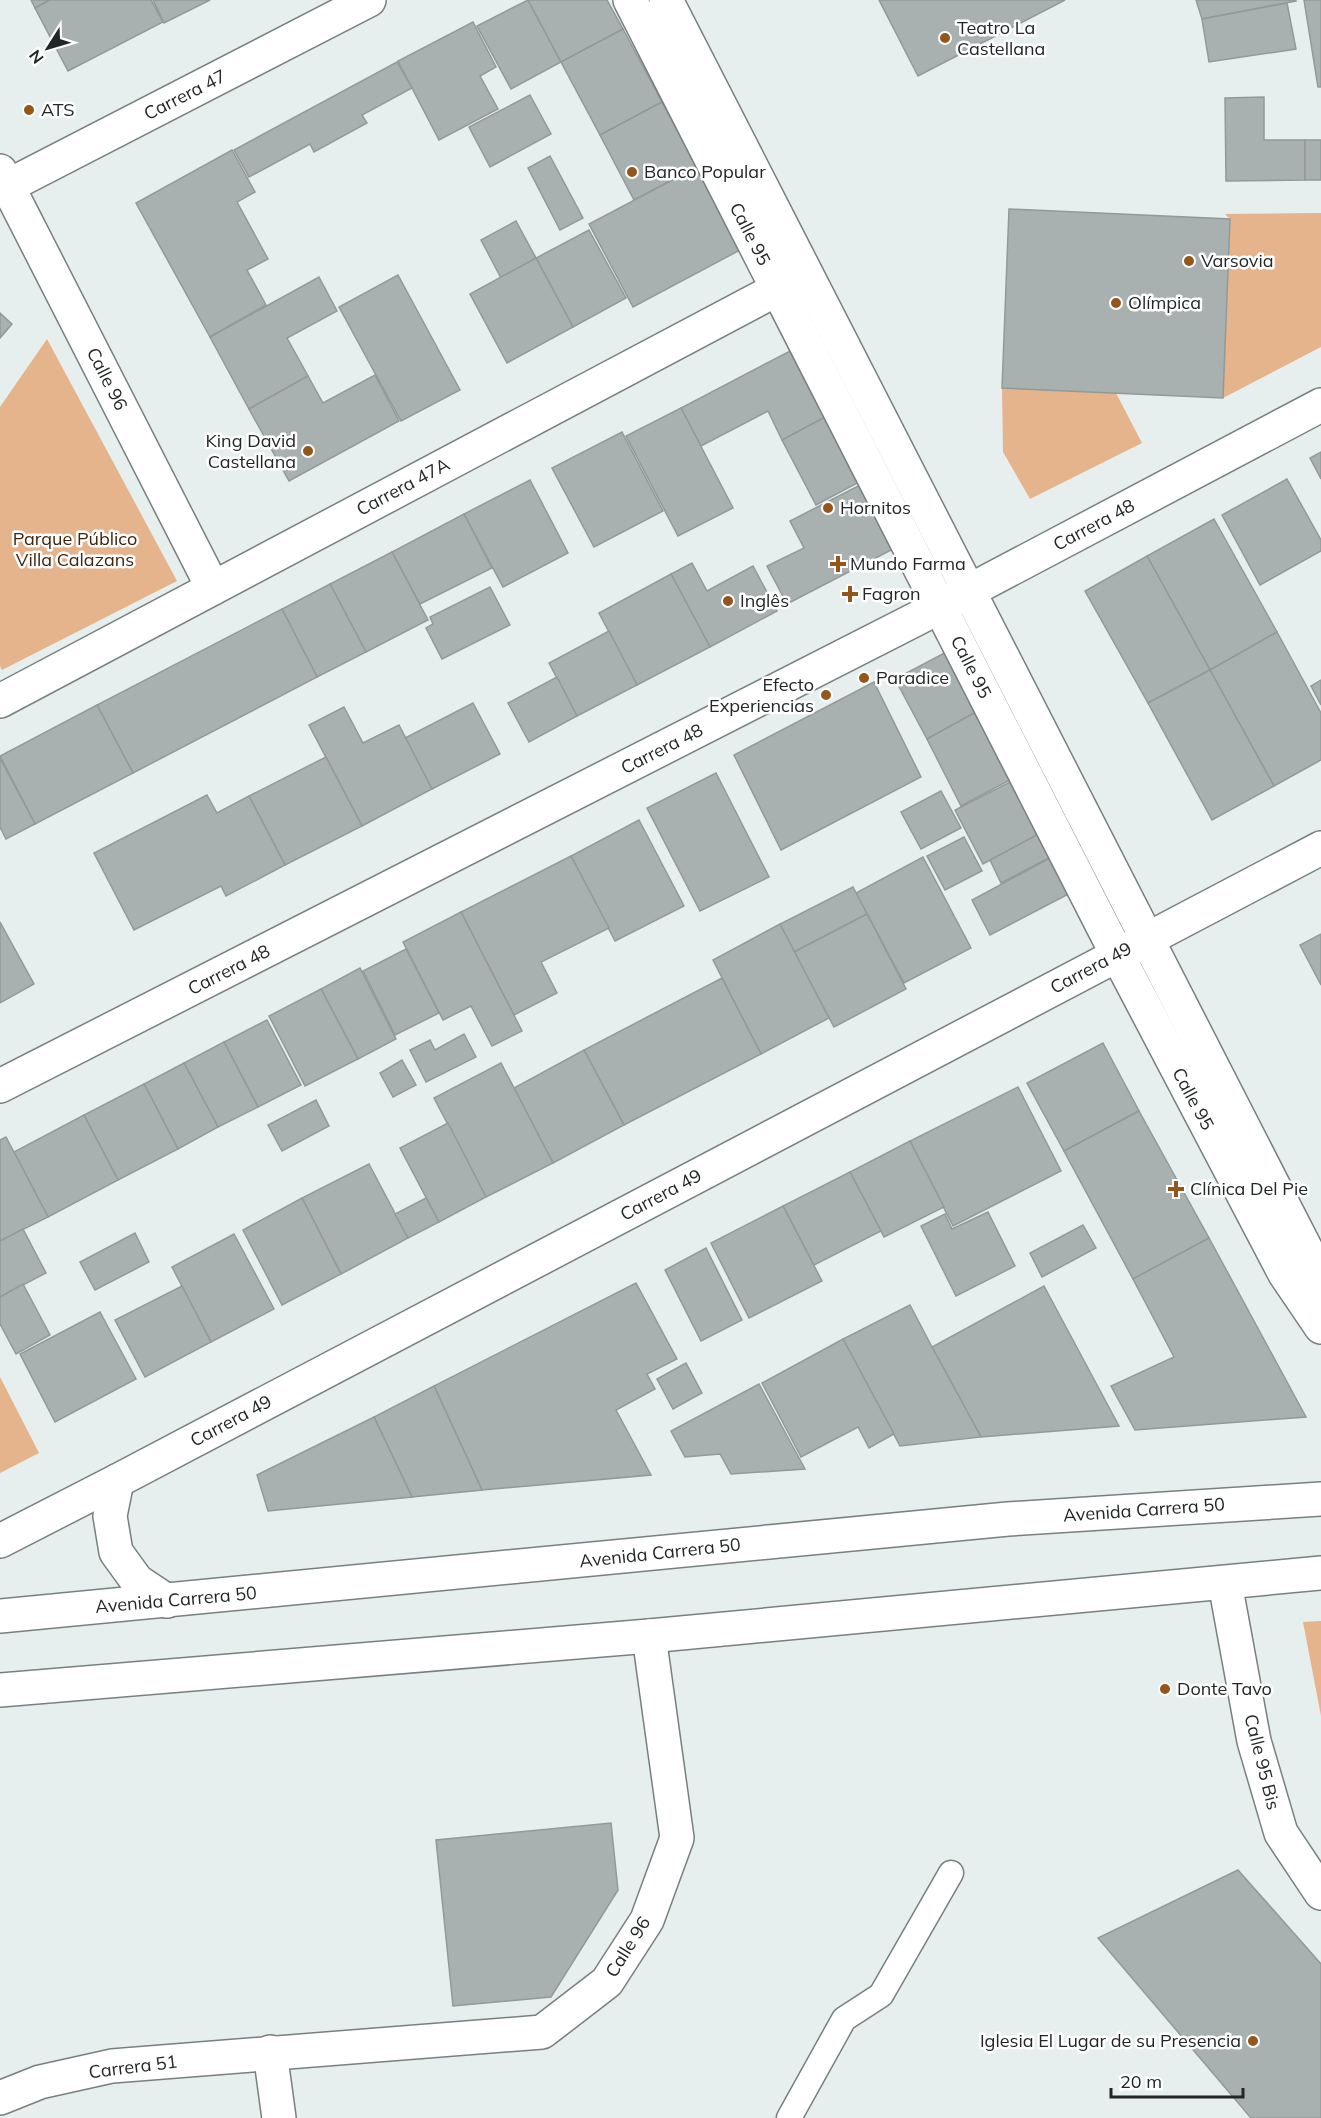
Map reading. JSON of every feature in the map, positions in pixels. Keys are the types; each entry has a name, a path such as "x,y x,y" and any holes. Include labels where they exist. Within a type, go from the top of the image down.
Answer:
{"street":[{"name":"Carrera 47","path":"2,182 369,0"},
{"name":"Calle 95","path":"630,0 1117,954 1285,1274 1318,1304"},
{"name":"Calle 95","path":"666,0 1147,938 1318,1304"},
{"name":"Calle 96","path":"2,182 213,588"},
{"name":"Carrera 47A","path":"0,700 806,274"},
{"name":"Carrera 48","path":"0,1086 940,607 1321,405"},
{"name":"Carrera 49","path":"0,1541 1321,848"},
{"path":"117,1481 110,1516 116,1552 137,1581 167,1601"},
{"name":"Avenida Carrera 50","path":"0,1616 1008,1519 1321,1499"},
{"path":"0,1690 649,1636 1321,1573"},
{"name":"Calle 95 Bis","path":"1225,1583 1254,1741 1281,1833 1321,1893"},
{"name":"Calle 96","path":"270,2052 542,2032 607,1982 647,1920 677,1838 649,1636"},
{"path":"270,2052 279,2118"},
{"name":"Carrera 51","path":"0,2098 40,2082 112,2066 270,2052"}],"lane":[{"path":"789,2118 844,2019 882,1995 951,1873"}],"green space":[{"path":"1321,213 1321,347 1223,398 1230,219 1225,214"},
{"name":"Parque Público Villa Calazans","path":"47,339 177,581 2,670 0,666 0,407"},
{"path":"1002,388 1116,393 1142,443 1030,499 1003,452"},
{"path":"0,1377 39,1453 0,1473"},
{"path":"1321,1621 1321,1716 1303,1622"}],"building":[{"path":"31,0 50,0 35,8"},
{"path":"50,0 151,0 163,22 68,71 35,8"},
{"path":"153,0 210,0 164,23"},
{"path":"528,0 561,62 511,89 477,26"},
{"path":"528,0 607,0 623,29 561,62"},
{"name":"Teatro La Castellana","path":"879,0 1065,0 918,76"},
{"path":"1196,0 1295,0 1296,1 1202,19"},
{"path":"1304,0 1321,0 1321,87 1318,87"},
{"path":"1287,3 1296,49 1209,62 1202,19"},
{"path":"473,22 496,67 480,76 498,109 439,140 398,61"},
{"path":"623,29 662,102 600,135 561,62"},
{"path":"397,62 412,88 362,115 367,123 314,152 310,144 249,177 234,150"},
{"path":"530,95 551,134 490,167 469,127"},
{"path":"1264,97 1264,140 1305,140 1305,180 1226,181 1225,98"},
{"path":"662,102 697,167 634,200 600,135"},
{"path":"1305,140 1321,140 1321,180 1305,180"},
{"path":"232,150 255,192 237,202 268,259 247,270 266,305 210,337 136,203"},
{"path":"550,156 583,218 560,230 528,168"},
{"path":"697,167 740,250 633,307 589,224"},
{"name":"Olímpica","path":"1009,209 1230,219 1223,398 1002,388"},
{"path":"516,221 536,258 501,278 481,240"},
{"path":"589,230 626,298 573,327 536,258"},
{"path":"536,258 573,327 507,363 470,294"},
{"path":"398,275 460,390 401,421 339,307"},
{"path":"319,277 337,311 287,338 308,376 249,409 210,337"},
{"path":"0,313 12,324 0,338"},
{"path":"794,349 829,415 782,440 768,411 701,446 681,408"},
{"name":"King David Castellana","path":"375,375 399,421 289,481 249,409 308,376 323,403"},
{"path":"681,408 733,508 678,536 626,436"},
{"path":"829,415 863,480 816,505 782,440"},
{"path":"622,432 663,511 594,547 552,468"},
{"path":"1321,452 1321,479 1310,458"},
{"path":"1287,479 1321,540 1321,551 1260,585 1222,515"},
{"path":"530,480 568,553 503,587 464,514"},
{"path":"864,483 897,547 787,604 767,566 804,548 790,521"},
{"path":"464,514 492,568 420,604 392,552"},
{"path":"1214,519 1277,632 1210,670 1147,556"},
{"path":"392,552 428,620 366,652 330,584"},
{"path":"1147,556 1210,670 1148,703 1085,591"},
{"name":"Inglês","path":"692,563 707,591 753,566 777,611 710,647 671,574"},
{"path":"671,574 710,647 637,685 599,613"},
{"path":"330,584 366,652 317,677 282,609"},
{"path":"490,587 510,625 442,659 426,628 433,624 430,617"},
{"path":"282,609 317,677 133,773 97,705"},
{"path":"609,631 637,685 577,716 549,663"},
{"path":"1277,632 1321,713 1321,760 1274,786 1210,670"},
{"path":"954,648 985,707 927,739 895,679"},
{"path":"1210,670 1274,786 1212,820 1148,703"},
{"path":"557,677 577,716 529,742 508,703"},
{"path":"1321,680 1321,705 1311,686"},
{"path":"874,682 921,777 781,850 734,755"},
{"path":"473,703 500,754 432,789 405,738"},
{"path":"97,705 133,773 35,824 0,756"},
{"path":"344,707 363,743 399,725 432,789 362,826 309,725"},
{"path":"985,707 1021,774 961,806 927,739"},
{"path":"326,757 362,826 285,865 249,796"},
{"path":"0,758 35,824 6,839 0,827"},
{"path":"716,773 769,877 700,911 647,808"},
{"path":"1020,777 1048,829 983,864 955,810"},
{"path":"941,791 961,828 921,849 901,812"},
{"path":"207,795 217,813 249,796 285,865 226,896 221,886 134,930 94,853"},
{"path":"639,820 684,906 615,941 571,856"},
{"path":"1048,829 1060,852 1001,883 990,860"},
{"path":"964,837 982,871 945,890 927,856"},
{"path":"1063,851 1082,887 990,935 972,900"},
{"path":"571,856 609,928 541,962 557,993 514,1015 461,912"},
{"path":"923,857 971,948 904,983 856,893"},
{"path":"853,887 867,914 794,952 780,924"},
{"path":"461,912 522,1031 492,1046 471,1006 443,1020 403,942"},
{"path":"867,914 906,989 834,1027 794,952"},
{"path":"0,922 34,984 0,1003"},
{"path":"780,924 829,1018 761,1054 713,960"},
{"path":"1321,934 1321,985 1300,945"},
{"path":"406,949 439,1013 395,1035 363,971"},
{"path":"360,968 396,1039 358,1059 321,989"},
{"path":"722,978 761,1054 624,1125 584,1050"},
{"path":"321,989 358,1059 305,1086 269,1016"},
{"path":"267,1020 301,1085 258,1107 224,1042"},
{"path":"464,1034 476,1057 426,1082 410,1050 430,1040 435,1050"},
{"path":"224,1042 258,1107 218,1127 184,1063"},
{"path":"1103,1043 1139,1111 1064,1151 1027,1083"},
{"path":"584,1050 624,1125 553,1163 514,1088"},
{"path":"402,1060 416,1085 393,1097 380,1073"},
{"path":"184,1063 218,1127 178,1149 144,1084"},
{"path":"501,1063 553,1163 486,1197 434,1098"},
{"path":"144,1084 178,1149 118,1180 84,1115"},
{"path":"1018,1087 1061,1171 953,1226 910,1141"},
{"path":"316,1100 329,1126 282,1151 268,1125"},
{"path":"1139,1111 1209,1238 1133,1279 1064,1151"},
{"path":"84,1115 118,1180 48,1217 14,1152"},
{"path":"448,1123 486,1197 439,1222 400,1148"},
{"path":"6,1137 48,1217 0,1241 0,1140"},
{"path":"910,1141 944,1207 884,1237 850,1172"},
{"path":"369,1164 408,1238 341,1274 302,1198"},
{"path":"850,1172 881,1231 814,1265 783,1206"},
{"path":"302,1198 341,1274 282,1305 243,1230"},
{"path":"426,1198 439,1222 408,1238 395,1214"},
{"path":"783,1206 822,1281 749,1318 711,1243"},
{"path":"988,1212 1015,1266 956,1296 921,1226 945,1214 952,1229"},
{"path":"1083,1225 1096,1248 1042,1277 1030,1253"},
{"path":"23,1229 46,1273 0,1297 0,1241"},
{"path":"135,1233 149,1262 95,1290 80,1262"},
{"path":"234,1234 274,1309 211,1342 172,1267"},
{"path":"1209,1238 1306,1417 1135,1430 1111,1386 1174,1357 1133,1279"},
{"path":"706,1248 742,1320 701,1341 665,1270"},
{"path":"636,1283 677,1359 647,1374 655,1389 616,1410 651,1475 482,1490 434,1386"},
{"path":"23,1284 50,1335 16,1354 0,1324 0,1297"},
{"path":"182,1286 211,1342 145,1377 115,1320"},
{"path":"1044,1286 1119,1426 981,1437 932,1347"},
{"path":"910,1305 981,1437 900,1446 843,1339"},
{"path":"100,1312 136,1379 55,1422 20,1354"},
{"path":"843,1339 894,1434 869,1448 858,1427 801,1457 762,1383"},
{"path":"686,1363 702,1393 673,1409 657,1379"},
{"path":"759,1384 805,1469 731,1474 720,1454 685,1457 671,1431"},
{"path":"434,1386 482,1490 412,1497 374,1417"},
{"path":"374,1417 412,1497 268,1511 257,1475"},
{"path":"611,1823 618,1890 551,1997 453,2006 436,1840"},
{"name":"Iglesia El Lugar de su Presencia","path":"1238,1870 1321,1964 1321,2118 1251,2118 1098,1938"}],"place":[{"name":"Teatro La Castellana","path":"945,38"},
{"name":"ATS","path":"29,110"},
{"name":"Banco Popular","path":"632,172"},
{"name":"Varsovia","path":"1189,261"},
{"name":"Olímpica","path":"1116,303"},
{"name":"King David Castellana","path":"308,451"},
{"name":"Hornitos","path":"828,508"},
{"name":"Mundo Farma","path":"838,564"},
{"name":"Fagron","path":"850,594"},
{"name":"Inglês","path":"728,601"},
{"name":"Paradice","path":"864,678"},
{"name":"Efecto Experiencias","path":"826,695"},
{"name":"Clínica Del Pie","path":"1176,1189"},
{"name":"Donte Tavo","path":"1165,1689"},
{"name":"Iglesia El Lugar de su Presencia","path":"1253,2041"}]}
